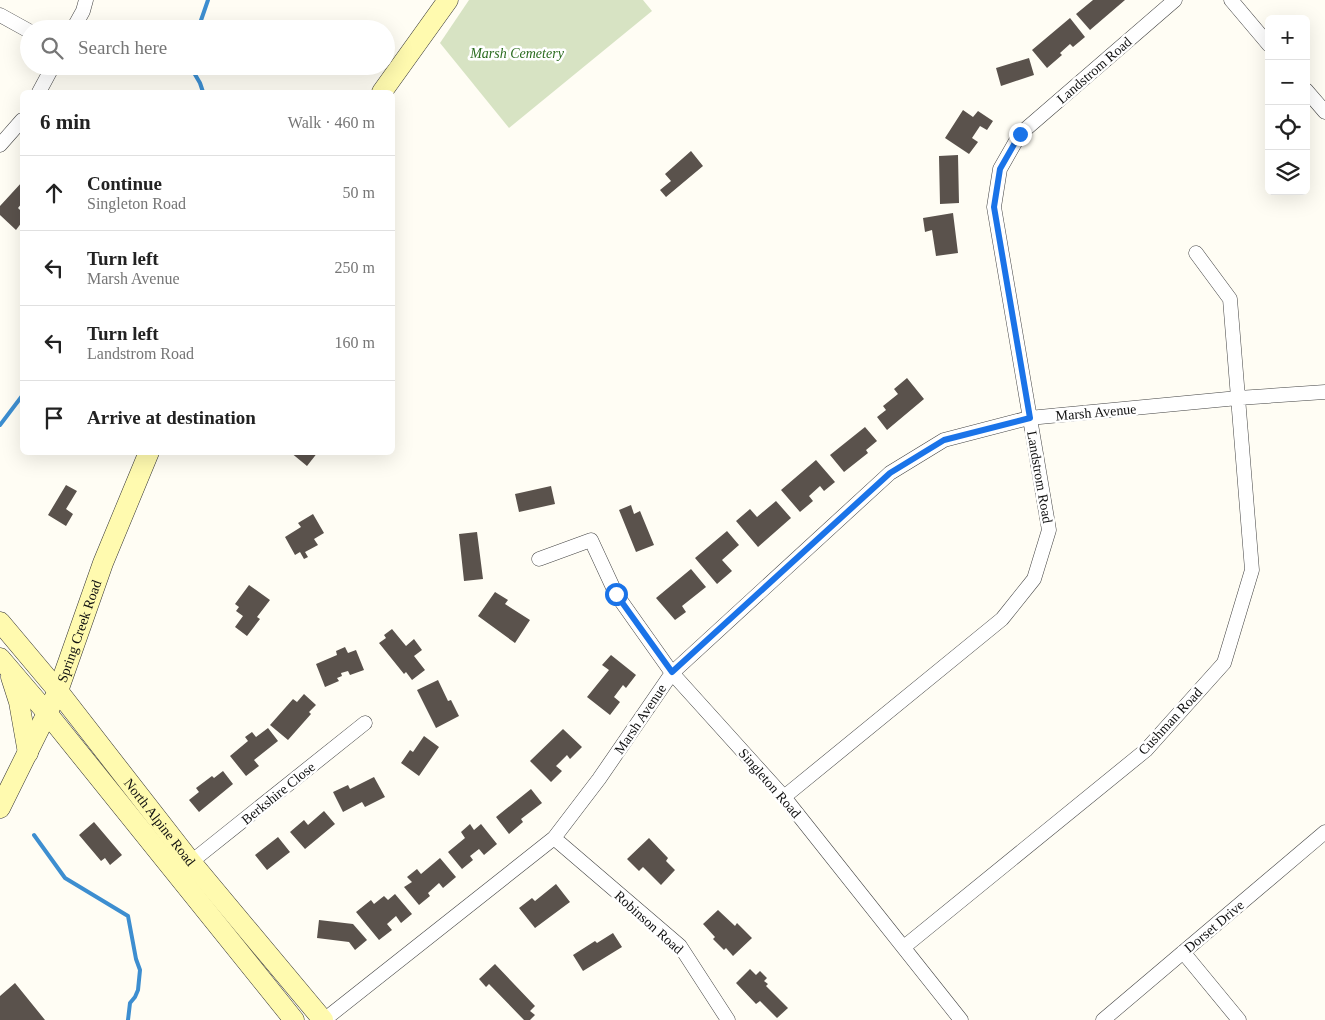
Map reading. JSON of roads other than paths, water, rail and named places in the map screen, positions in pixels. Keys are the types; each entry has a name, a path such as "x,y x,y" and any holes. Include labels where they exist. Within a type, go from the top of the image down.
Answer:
{"main road":[{"path":"395,74 448,0"},
{"path":"383,90 394,75"},
{"name":"Spring Creek Road","path":"0,808 58,691 103,563 148,455"},
{"name":"North Alpine Road","path":"0,622 58,691 191,862 324,1020"},
{"path":"4,663 19,702 28,753"},
{"name":"North Alpine Road","path":"4,663 47,713 294,1020"}],"street":[{"path":"78,20 86,0"},
{"name":"Landstrom Road","path":"784,797 1002,619 1034,579 1049,530 994,207 1000,169 1020,134 1175,0"},
{"path":"1231,0 1265,40"},
{"path":"0,15 20,26"},
{"path":"40,90 48,75"},
{"path":"1310,95 1325,112"},
{"path":"0,145 20,122"},
{"name":"Cushman Road","path":"904,947 1146,750 1224,664 1252,570 1230,299 1196,253"},
{"name":"Marsh Avenue","path":"324,1020 554,838 599,779 672,672 890,473 944,440 1030,418 1238,398 1325,392"},
{"name":"Singleton Road","path":"539,559 591,540 616,594 672,672 784,797 961,1020"},
{"name":"Berkshire Close","path":"191,862 365,723"},
{"name":"Dorset Drive","path":"1103,1020 1325,832"},
{"name":"Robinson Road","path":"554,838 680,946 728,1020"},
{"path":"1183,952 1239,1020"}],"waterway":[{"path":"201,20 208,0"},
{"path":"195,75 202,90"},
{"path":"0,425 20,399"},
{"path":"34,835 65,878 128,916 136,959 140,970 138,990 130,1003 128,1020"}],"park label":[{"name":"Marsh Cemetery","path":"517,53"}]}
